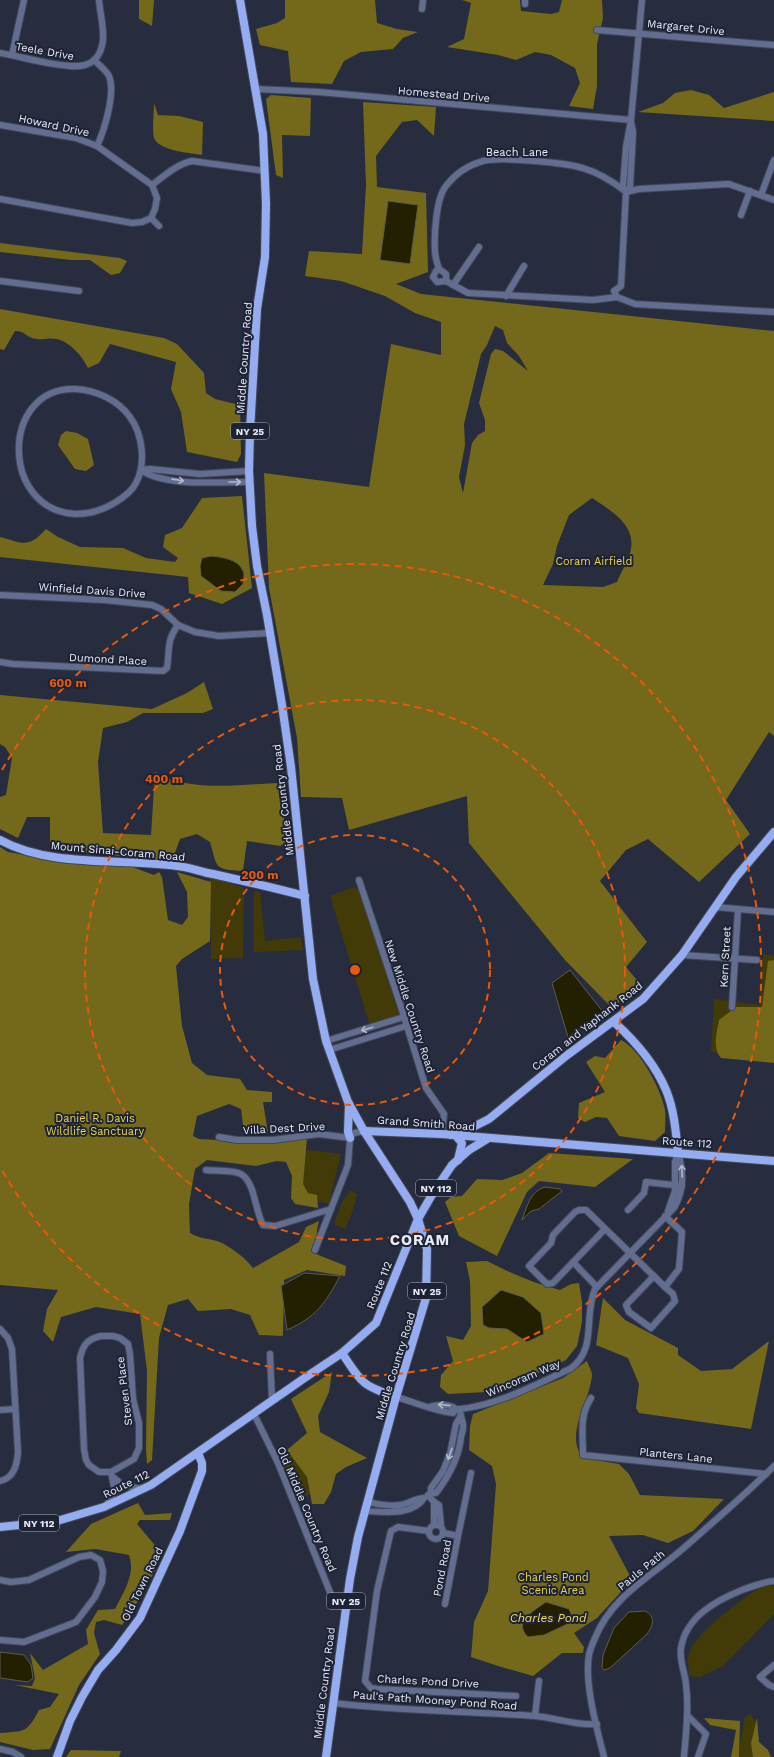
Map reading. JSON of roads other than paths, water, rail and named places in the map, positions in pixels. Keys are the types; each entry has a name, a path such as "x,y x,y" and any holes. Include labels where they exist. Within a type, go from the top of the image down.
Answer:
{"main road":[{"name":"Middle Country Road","path":"240,0 263,134 267,222 265,257 257,309 249,471 252,526 257,566 270,633 291,767 313,979 326,1041 349,1104 364,1131 410,1202 418,1219 427,1249 426,1298 396,1397 365,1511 353,1564 345,1608 326,1757"},
{"name":"Coram and Yaphank Road","path":"450,1135 473,1128 489,1119 507,1106 541,1076 643,999 682,955 736,877 774,832"},
{"name":"Mount Sinai-Coram Road","path":"0,840 24,850 43,855 180,866 305,896"},
{"path":"614,1022 628,1035 650,1062 666,1089 674,1119 678,1153"},
{"path":"349,1104 348,1132 350,1138"},
{"name":"Grand Smith Road","path":"364,1131 487,1138"},
{"path":"450,1135 462,1143 457,1160"},
{"name":"Route 112","path":"0,1527 57,1521 104,1507 144,1489 342,1353 376,1323 418,1219 433,1193 457,1160 487,1138 774,1161"},
{"path":"342,1353 358,1378 364,1384 377,1391 396,1397"},
{"name":"Old Town Road","path":"57,1757 70,1721 98,1670 116,1650 140,1618 180,1531 202,1471 202,1463 198,1453"}],"street":[{"path":"12,55 24,0"},
{"path":"97,146 105,127 110,90 108,75 94,60 102,47 103,35 99,0"},
{"path":"422,9 423,0"},
{"path":"617,297 614,291 621,286 626,192 623,186 628,132 631,120 642,0"},
{"name":"Margaret Drive","path":"597,30 774,45"},
{"name":"Teele Drive","path":"0,53 72,67 83,66 94,60"},
{"name":"Homestead Drive","path":"256,89 319,92 631,120"},
{"name":"Howard Drive","path":"0,125 76,138 97,146 152,185"},
{"name":"Beach Lane","path":"446,281 446,274 439,269 434,252 437,210 445,186 464,169 485,160 528,160 564,163 585,167 610,179 626,192"},
{"path":"761,195 774,160"},
{"path":"0,199 120,221 142,222 151,218 155,209 157,198 152,185 184,162 192,161 265,171"},
{"path":"626,192 639,189 729,184 774,200"},
{"path":"741,215 750,191"},
{"path":"151,218 159,226"},
{"path":"453,285 479,247"},
{"path":"506,296 524,266"},
{"name":"Beach Lane","path":"439,269 434,273 434,280 442,282 446,281 468,293 593,300 617,297 635,304 774,312"},
{"path":"0,281 79,291"},
{"path":"25,492 42,505 56,511 76,514 88,513 110,506 127,494 136,484 141,470 142,454 137,428 130,417 118,405 102,395 79,389 61,390 40,394"},
{"path":"141,470 150,469 200,474 249,471"},
{"path":"141,470 148,475 177,480 196,482 249,482"},
{"name":"Winfield Davis Drive","path":"0,595 105,600 152,605 160,609 178,625 206,635 219,636 270,633"},
{"name":"Dumond Place","path":"0,662 13,664 163,671 167,668 170,638 178,625"},
{"name":"New Middle Country Road","path":"359,880 426,1088 444,1114 450,1135"},
{"path":"715,907 774,912"},
{"name":"Kern Street","path":"732,1007 738,909"},
{"path":"682,955 756,960"},
{"path":"326,1041 404,1018"},
{"path":"329,1050 406,1026"},
{"path":"315,1250 348,1165 350,1138 354,1133 364,1131"},
{"name":"Villa Dest Drive","path":"219,1137 237,1140 273,1140 319,1134 350,1138"},
{"name":"Wincoram Way","path":"396,1397 429,1406 435,1411 453,1413 458,1409 478,1407 505,1397 570,1369 575,1365 584,1355 587,1347 590,1306 592,1297 597,1287 666,1215 675,1191 679,1185 675,1162 678,1153"},
{"path":"206,1170 241,1174 250,1184 258,1217 263,1225 275,1226 331,1209"},
{"path":"628,1210 644,1193 646,1182 679,1185"},
{"path":"605,1229 553,1283 547,1284 529,1266 551,1243 553,1235 579,1210 586,1210 673,1294 675,1301 651,1328 629,1312 626,1305 654,1276"},
{"path":"665,1287 679,1269 682,1232 666,1215"},
{"path":"573,1262 597,1287"},
{"path":"0,1329 8,1338 12,1349 18,1459 12,1474 0,1481"},
{"name":"Steven Place","path":"112,1475 134,1459 139,1448 139,1423 133,1399 128,1344 120,1338 113,1336 101,1336 87,1341 82,1347 80,1358 84,1449 86,1460 93,1469 112,1475 120,1484 127,1488 135,1487 144,1489"},
{"path":"270,1354 272,1401"},
{"name":"Planters Lane","path":"591,1398 585,1408 583,1417 583,1455 766,1474"},
{"path":"0,1410 15,1409"},
{"path":"365,1511 400,1512 420,1504 428,1495 443,1471 450,1454 456,1424 460,1416 458,1409"},
{"name":"Old Middle Country Road","path":"254,1414 278,1464 334,1602 345,1608"},
{"name":"Pauls Path","path":"604,1757 588,1671 589,1654 600,1625 623,1596 678,1552 774,1466"},
{"name":"Pond Road","path":"445,1604 471,1473"},
{"path":"104,1507 115,1492 112,1475"},
{"path":"368,1502 384,1506 400,1505 428,1495"},
{"path":"428,1495 439,1505 442,1529"},
{"path":"429,1530 434,1524 434,1502"},
{"path":"434,1524 442,1529"},
{"name":"Charles Pond Drive","path":"442,1529 443,1535 436,1539 432,1539 429,1530 398,1527 391,1531 377,1591 365,1681 371,1688 377,1689 516,1696"},
{"name":"Pond Road","path":"442,1529 458,1536"},
{"path":"0,1580 11,1582 29,1580 79,1557 91,1556 100,1560 103,1571 102,1582 95,1597 76,1622 24,1642 0,1640"},
{"path":"684,1757 687,1715 686,1682 681,1664 681,1650 684,1636 698,1615 712,1605 728,1596 759,1584 774,1581"},
{"path":"774,1665 760,1677 769,1685 774,1686"},
{"path":"535,1716 539,1681"},
{"name":"Paul's Path Mooney Pond Road","path":"333,1703 397,1709 535,1716 580,1725 597,1724"},
{"path":"687,1715 706,1734 698,1757"},
{"path":"0,1749 13,1752 21,1757"}],"water":[{"path":"388,201 418,205 410,264 380,260"},
{"path":"211,556 229,559 241,567 244,572 243,584 235,592 221,591 201,576 200,566 202,558"},
{"path":"570,970 603,1012 568,1037 552,983"},
{"path":"545,1187 560,1189 562,1191 539,1209 531,1211 522,1220 532,1196 540,1189"},
{"path":"304,1273 340,1276 319,1309 313,1315 287,1330 281,1286"},
{"path":"501,1290 523,1297 541,1313 544,1334 527,1342 507,1329 489,1328 483,1325 482,1307"},
{"name":"Charles Pond","path":"546,1602 569,1609 574,1621 544,1635 528,1637 524,1632 524,1621 531,1613"},
{"path":"645,1611 652,1618 652,1625 647,1634 610,1668 604,1670 602,1668 603,1655 614,1628 629,1612"},
{"path":"0,1652 24,1655 31,1665 33,1678 28,1682 0,1678"}],"district":[{"name":"CORAM","path":"420,1240"}],"park label":[{"name":"Coram Airfield","path":"594,561"},
{"name":"Daniel R. Davis Wildlife Sanctuary","path":"95,1124"},
{"name":"Charles Pond Scenic Area","path":"553,1583"}]}
